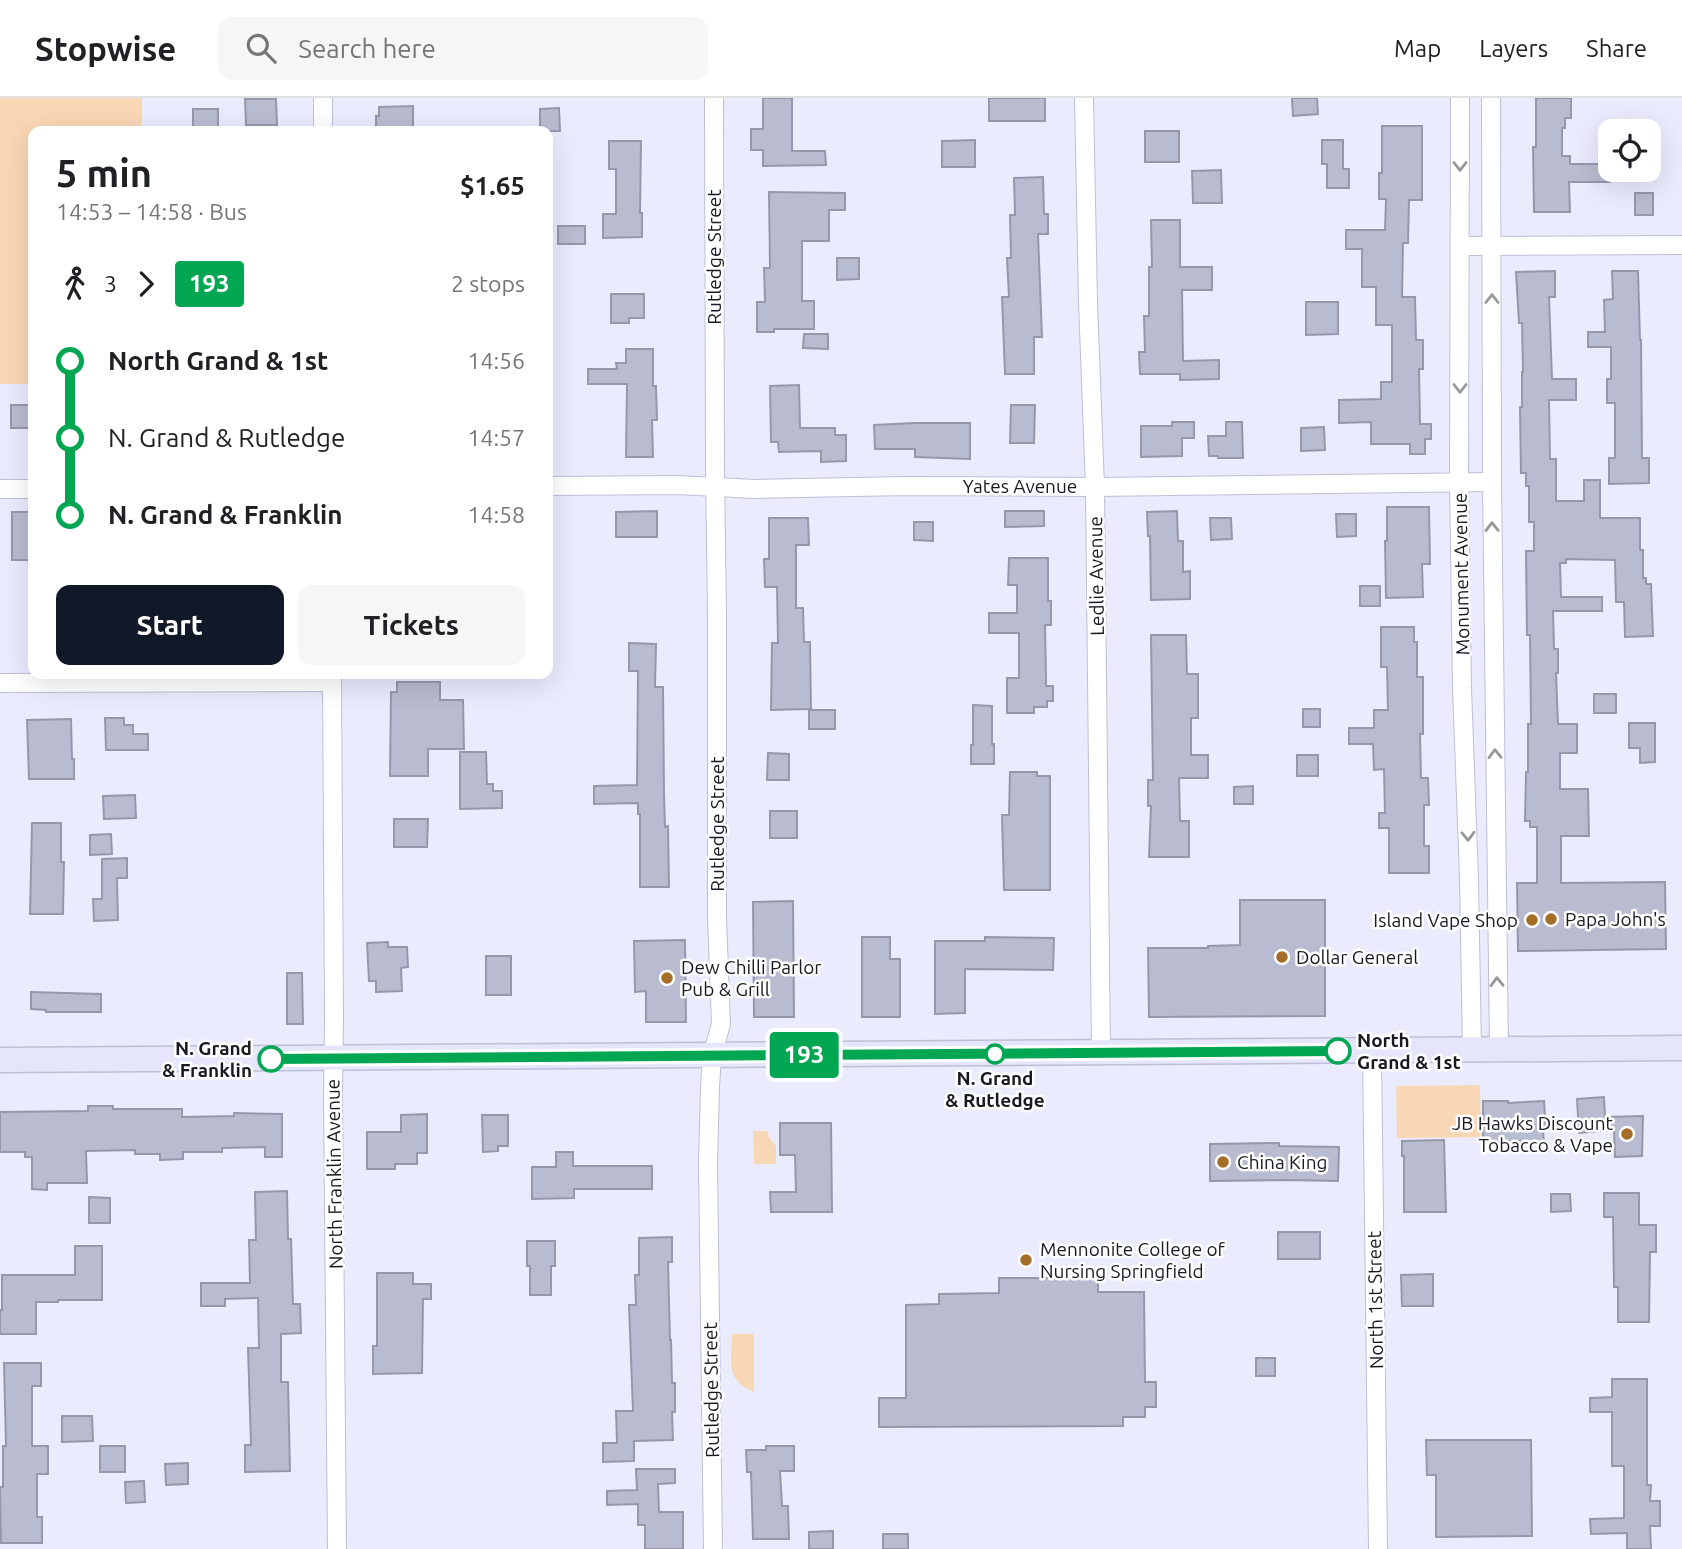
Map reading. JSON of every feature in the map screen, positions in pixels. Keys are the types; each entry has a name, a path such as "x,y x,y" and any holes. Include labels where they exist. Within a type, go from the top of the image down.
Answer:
{"main road":[{"path":"0,1060 1682,1048"}],"street":[{"path":"323,98 323,126"},
{"name":"Rutledge Street","path":"713,1549 709,1095 712,1056 721,1024 717,918 718,613 714,98"},
{"name":"Ledlie Avenue","path":"1084,98 1095,487 1101,1053"},
{"name":"Monument Avenue","path":"1460,98 1459,483 1472,1051"},
{"name":"Monument Avenue","path":"1491,98 1492,482 1499,1050"},
{"path":"1460,246 1682,245"},
{"name":"Yates Avenue","path":"553,486 677,485 755,489 1492,482"},
{"path":"0,489 28,489"},
{"path":"0,683 266,679"},
{"name":"North Franklin Avenue","path":"332,679 337,1549"},
{"path":"1462,688 1494,688"},
{"name":"North 1st Street","path":"1372,1051 1378,1549"}],"shaded area":[{"path":"0,98 142,98 142,126 28,126 28,384 0,384"},
{"path":"1480,1085 1481,1137 1397,1138 1396,1086"},
{"path":"753,1131 768,1131 769,1138 776,1146 776,1164 754,1164"},
{"path":"732,1334 754,1334 754,1392 744,1387 734,1375 731,1361"}],"building":[{"path":"763,98 792,98 792,151 825,151 826,165 763,166 763,150 751,150 751,129 763,129"},
{"path":"989,98 1045,98 1045,121 989,121"},
{"path":"1292,98 1317,98 1318,114 1293,116"},
{"path":"1536,98 1571,98 1571,118 1565,118 1565,128 1562,128 1562,156 1570,156 1570,164 1598,164 1598,182 1569,182 1570,212 1534,212 1533,147 1536,147"},
{"path":"245,99 276,99 277,125 246,125"},
{"path":"413,106 413,126 376,126 379,107"},
{"path":"559,108 560,131 553,131 553,126 540,126 540,109"},
{"path":"193,109 218,109 218,126 193,126"},
{"path":"1382,126 1422,126 1422,200 1409,200 1408,243 1403,243 1402,297 1415,297 1416,340 1423,340 1423,369 1419,369 1420,424 1431,424 1431,439 1425,439 1425,454 1410,454 1410,444 1371,444 1371,422 1339,423 1339,400 1381,399 1381,382 1392,382 1392,325 1376,325 1376,287 1362,287 1362,249 1346,249 1346,230 1385,230 1386,199 1379,199"},
{"path":"1145,131 1179,131 1179,162 1145,162"},
{"path":"975,140 975,167 942,167 942,141"},
{"path":"1322,140 1343,140 1343,169 1349,169 1349,188 1327,188 1327,164 1322,164"},
{"path":"609,141 641,141 642,237 603,238 603,214 616,214 616,169 609,169"},
{"path":"1221,170 1222,203 1193,203 1192,171"},
{"path":"1043,177 1044,214 1048,214 1048,234 1038,234 1042,337 1034,337 1034,374 1005,374 1002,297 1009,297 1007,258 1011,258 1010,215 1015,215 1014,178"},
{"path":"769,192 845,193 845,210 829,210 829,241 802,241 802,301 814,301 814,329 774,329 774,332 757,332 757,302 765,302 764,268 770,268"},
{"path":"1635,193 1653,193 1653,215 1635,215"},
{"path":"1151,220 1180,220 1180,267 1212,267 1212,290 1182,290 1183,361 1219,360 1219,379 1180,380 1180,374 1140,374 1139,352 1145,352 1144,316 1149,316"},
{"path":"558,226 585,226 585,244 558,244"},
{"path":"837,258 859,258 859,279 837,280"},
{"path":"1555,271 1555,297 1549,297 1552,379 1576,379 1576,400 1549,400 1550,459 1556,459 1556,501 1584,501 1584,480 1600,480 1600,518 1640,518 1643,578 1646,578 1646,584 1651,584 1653,636 1625,637 1624,602 1616,602 1615,560 1566,559 1566,563 1560,563 1561,597 1602,597 1602,611 1553,611 1554,649 1558,649 1558,724 1577,724 1577,753 1560,753 1560,789 1588,789 1589,836 1561,836 1561,883 1665,882 1666,949 1518,951 1517,883 1537,883 1537,827 1530,827 1530,821 1525,821 1528,724 1531,724 1526,551 1534,551 1534,522 1529,522 1529,486 1526,486 1526,473 1521,473 1522,323 1519,323 1516,272"},
{"path":"1612,271 1638,271 1642,458 1649,458 1649,483 1609,484 1609,458 1615,458 1615,403 1607,403 1607,379 1611,379 1611,347 1588,347 1588,332 1605,332 1604,300 1613,299"},
{"path":"611,294 644,294 644,318 629,318 629,323 611,323"},
{"path":"1306,302 1338,302 1338,334 1306,335"},
{"path":"804,334 828,334 828,349 803,348"},
{"path":"626,349 653,349 657,420 652,420 653,457 626,457 627,384 588,384 588,369 617,369 616,363 626,363"},
{"path":"799,385 800,428 835,428 835,435 846,435 846,461 821,462 821,451 779,452 778,442 771,442 770,386"},
{"path":"11,405 28,405 28,428 11,428"},
{"path":"1011,405 1035,405 1034,443 1010,443"},
{"path":"1172,422 1194,422 1194,438 1182,438 1182,456 1141,457 1141,426 1172,426"},
{"path":"1226,422 1242,422 1243,458 1209,456 1208,436 1226,436"},
{"path":"970,423 970,459 915,457 915,449 875,449 874,425"},
{"path":"1324,427 1325,450 1301,451 1301,428"},
{"path":"1387,507 1429,507 1430,564 1422,564 1423,597 1386,598"},
{"path":"657,511 657,537 616,537 616,512"},
{"path":"1005,511 1044,511 1044,526 1005,527"},
{"path":"1177,511 1178,541 1183,541 1183,572 1190,571 1190,599 1151,600 1147,512"},
{"path":"12,512 28,512 28,560 12,560"},
{"path":"1336,514 1356,514 1356,536 1337,537"},
{"path":"769,518 808,518 809,545 796,545 796,608 803,608 804,642 810,642 811,709 771,710 772,643 778,643 777,587 765,587 764,559 769,559"},
{"path":"1210,518 1231,518 1232,539 1211,540"},
{"path":"914,522 933,522 933,541 914,540"},
{"path":"1009,558 1048,558 1051,625 1045,625 1046,686 1053,686 1053,701 1047,701 1047,707 1034,707 1034,713 1007,713 1007,678 1019,678 1019,633 989,633 989,613 1017,613 1017,585 1008,585"},
{"path":"1360,586 1380,586 1380,606 1360,606"},
{"path":"1381,627 1414,627 1414,642 1417,642 1417,677 1423,677 1421,778 1428,778 1429,805 1424,805 1424,846 1429,846 1429,873 1389,873 1389,828 1379,828 1379,813 1385,813 1384,769 1374,770 1373,744 1349,744 1349,728 1374,728 1374,710 1388,710 1387,667 1381,667"},
{"path":"1151,635 1186,635 1187,674 1198,674 1198,718 1191,718 1191,755 1208,755 1208,778 1179,778 1180,821 1189,821 1189,857 1149,857 1151,806 1148,806 1148,780 1153,780"},
{"path":"629,643 656,644 655,687 663,687 665,827 668,826 669,887 640,887 638,803 594,804 594,786 637,785 638,671 629,671"},
{"path":"397,682 440,682 440,700 463,700 464,749 428,749 428,776 390,776 391,692 397,692"},
{"path":"1594,694 1616,694 1616,713 1594,713"},
{"path":"973,705 992,706 994,764 971,764"},
{"path":"1303,709 1320,709 1320,727 1303,727"},
{"path":"809,710 835,710 835,729 809,729"},
{"path":"105,718 124,718 124,725 133,725 133,734 148,734 148,750 106,750"},
{"path":"71,719 74,779 29,779 27,720"},
{"path":"1629,723 1655,723 1655,762 1640,763 1640,748 1629,748"},
{"path":"460,752 486,752 487,784 493,784 493,791 502,791 502,808 460,809"},
{"path":"768,753 789,754 789,780 767,780"},
{"path":"1297,755 1318,755 1318,776 1297,776"},
{"path":"1010,772 1037,772 1037,776 1050,776 1050,890 1004,890 1002,815 1009,815"},
{"path":"1253,786 1253,804 1234,804 1234,787"},
{"path":"135,795 136,818 104,819 103,796"},
{"path":"770,811 797,811 797,838 770,838"},
{"path":"394,819 428,819 427,847 394,847"},
{"path":"32,823 61,823 61,862 64,862 63,914 30,914"},
{"path":"111,834 112,854 90,855 90,835"},
{"path":"127,858 127,878 117,878 118,920 94,921 93,899 102,899 102,859"},
{"path":"1240,900 1325,900 1325,1016 1149,1017 1148,948 1240,945"},
{"path":"793,901 794,1017 754,1017 753,902"},
{"path":"862,937 890,937 890,959 900,959 900,1017 862,1017"},
{"path":"985,937 1054,938 1053,970 965,969 965,1013 935,1014 935,941 985,941"},
{"path":"685,940 686,1022 646,1022 646,991 635,992 634,941"},
{"path":"388,942 388,947 407,947 408,967 401,968 402,991 376,992 376,981 369,981 367,943"},
{"path":"486,956 511,956 511,995 486,995"},
{"path":"287,973 302,973 303,1024 287,1024"},
{"path":"31,992 101,994 101,1012 46,1012 31,1009"},
{"path":"1604,1097 1605,1117 1643,1116 1642,1156 1615,1157 1614,1130 1579,1133 1577,1099"},
{"path":"1483,1101 1544,1101 1544,1143 1520,1145 1520,1141 1483,1141"},
{"path":"88,1106 113,1106 113,1109 182,1109 182,1117 234,1116 234,1113 282,1114 282,1157 265,1157 265,1147 222,1148 222,1152 183,1152 183,1159 160,1160 160,1154 135,1154 135,1150 86,1151 87,1183 47,1183 47,1190 32,1189 32,1157 25,1157 25,1152 0,1152 0,1112 88,1111"},
{"path":"427,1114 427,1153 417,1153 417,1164 395,1164 395,1169 367,1169 367,1132 401,1132 401,1115"},
{"path":"482,1115 508,1115 508,1146 498,1146 498,1151 483,1152"},
{"path":"780,1123 831,1123 832,1212 771,1212 770,1192 796,1192 795,1155 780,1155"},
{"path":"1444,1140 1446,1212 1404,1212 1402,1141"},
{"path":"1279,1143 1279,1146 1339,1147 1338,1181 1210,1181 1210,1144"},
{"path":"556,1152 573,1152 573,1166 652,1166 652,1189 574,1189 574,1198 532,1199 532,1167 556,1167"},
{"path":"287,1191 293,1304 300,1304 301,1333 281,1334 281,1382 288,1382 290,1471 245,1472 245,1445 251,1445 248,1348 259,1348 258,1298 225,1299 225,1306 201,1306 201,1283 250,1283 249,1240 256,1240 255,1192"},
{"path":"1604,1193 1639,1193 1639,1225 1656,1225 1656,1252 1650,1252 1649,1322 1618,1322 1618,1287 1614,1287 1613,1217 1604,1217"},
{"path":"1551,1194 1570,1194 1571,1211 1551,1212"},
{"path":"89,1197 110,1198 110,1223 89,1223"},
{"path":"1278,1232 1320,1232 1320,1259 1278,1259"},
{"path":"672,1237 672,1262 668,1262 672,1383 675,1383 673,1440 634,1441 634,1461 603,1462 603,1443 617,1443 616,1411 633,1411 629,1305 636,1305 635,1275 639,1275 639,1238"},
{"path":"527,1241 555,1241 555,1266 551,1266 551,1295 530,1295"},
{"path":"75,1246 102,1246 102,1300 36,1302 36,1334 0,1334 2,1275 75,1275"},
{"path":"377,1273 413,1273 413,1284 431,1284 431,1299 423,1299 422,1373 373,1374 373,1346 377,1346"},
{"path":"1433,1274 1433,1306 1402,1306 1401,1275"},
{"path":"999,1278 1098,1278 1098,1292 1144,1292 1145,1382 1156,1382 1156,1407 1145,1407 1145,1417 1123,1417 1123,1426 879,1427 879,1398 906,1398 906,1305 939,1304 939,1294 999,1293"},
{"path":"1256,1358 1275,1358 1275,1376 1256,1376"},
{"path":"4,1363 41,1363 41,1386 32,1386 32,1446 48,1446 48,1474 37,1474 37,1517 42,1517 42,1543 1,1543 0,1487 3,1487 3,1446 6,1446"},
{"path":"1612,1379 1647,1379 1647,1485 1651,1485 1650,1501 1660,1501 1660,1526 1650,1526 1651,1549 1627,1549 1627,1533 1591,1534 1590,1519 1624,1518 1624,1466 1612,1466 1612,1412 1590,1412 1590,1398 1612,1397"},
{"path":"62,1416 92,1416 93,1441 62,1442"},
{"path":"1426,1440 1531,1440 1532,1536 1436,1537 1436,1475 1427,1475"},
{"path":"100,1446 125,1446 125,1472 100,1472"},
{"path":"766,1446 794,1446 794,1471 780,1471 782,1506 788,1506 789,1539 753,1539 751,1472 747,1472 746,1450 766,1450"},
{"path":"188,1463 188,1484 166,1485 165,1464"},
{"path":"636,1469 675,1469 675,1483 658,1484 659,1512 683,1512 683,1549 645,1549 645,1525 638,1525 638,1504 607,1505 607,1491 637,1490"},
{"path":"144,1481 145,1502 126,1503 125,1482"},
{"path":"833,1531 833,1549 809,1549 809,1532"},
{"path":"883,1534 908,1534 908,1549 883,1549"}],"bus line":[{"name":"193","path":"271,1059 1338,1051"}],"place":[{"name":"Papa John's","path":"1551,919"},
{"name":"Island Vape Shop","path":"1532,920"},
{"name":"Dollar General","path":"1282,957"},
{"name":"Dew Chilli Parlor Pub & Grill","path":"667,978"},
{"name":"North Grand & 1st","path":"1338,1051"},
{"name":"N. Grand & Rutledge","path":"995,1054"},
{"name":"N. Grand & Franklin","path":"271,1059"},
{"name":"JB Hawks Discount Tobacco & Vape","path":"1627,1134"},
{"name":"China King","path":"1223,1162"},
{"name":"Mennonite College of Nursing Springfield","path":"1026,1260"}]}
